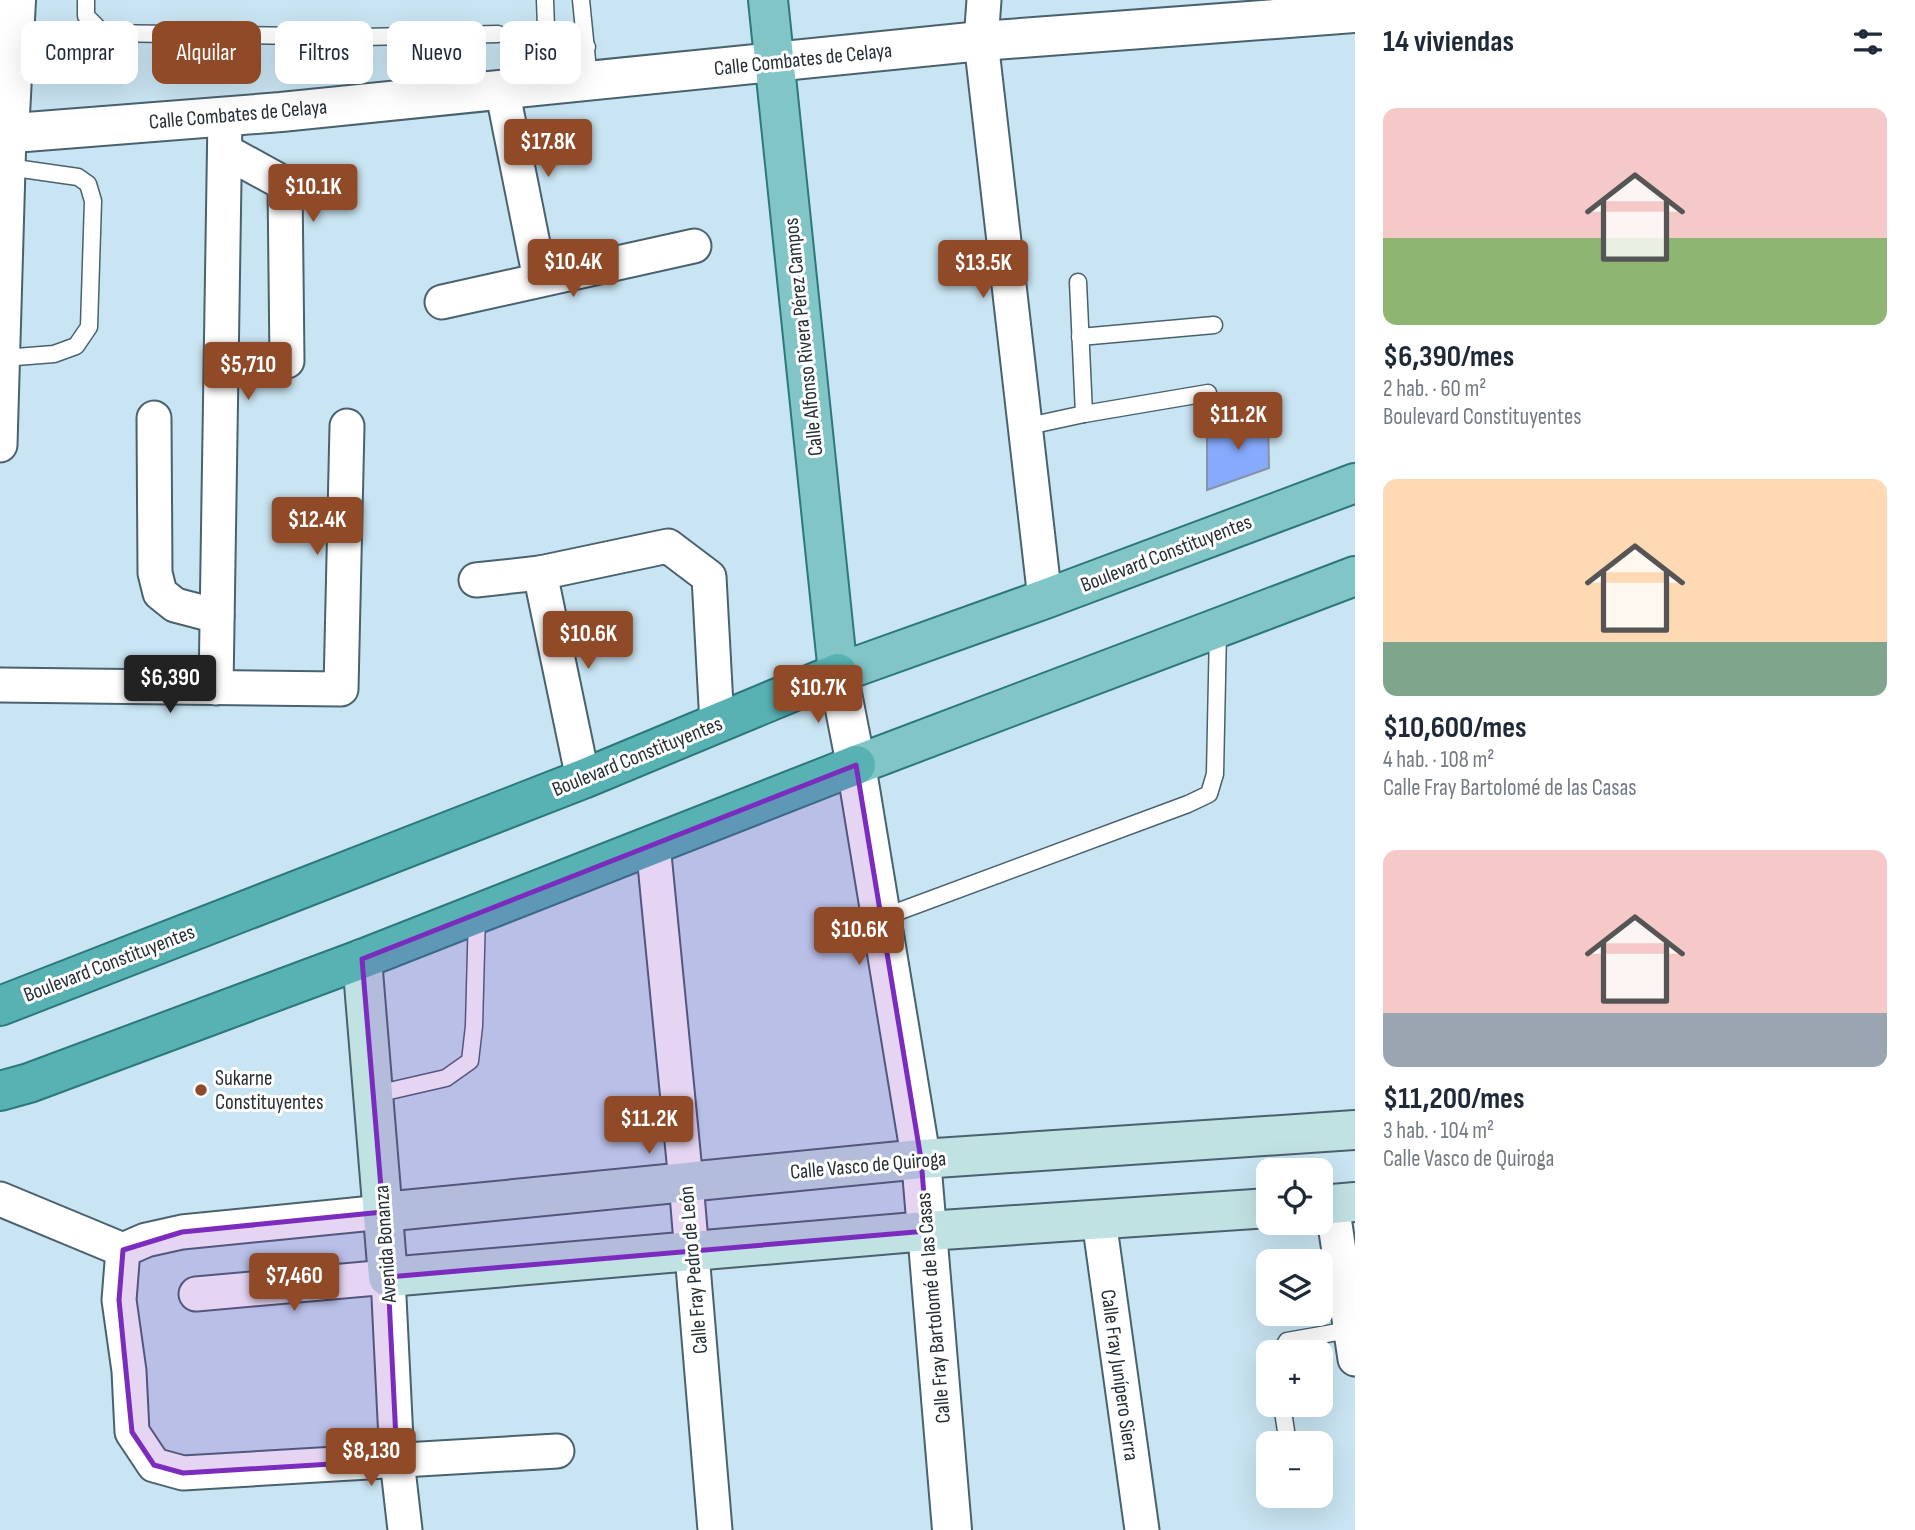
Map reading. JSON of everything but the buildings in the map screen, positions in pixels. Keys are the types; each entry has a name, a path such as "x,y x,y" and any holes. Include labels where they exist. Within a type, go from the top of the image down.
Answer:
{"highway":[{"name":"Boulevard Constituyentes","path":"0,1006 583,779 838,673"},
{"path":"10,1090 362,959 856,765"}],"main road":[{"name":"Calle Alfonso Rivera Pérez Campos","path":"768,0 838,673"},
{"name":"Boulevard Constituyentes","path":"838,673 1355,482"},
{"path":"856,765 1355,576"},
{"name":"Avenida Bonanza","path":"362,959 388,1277"},
{"name":"Calle Vasco de Quiroga","path":"383,1212 921,1159 1355,1130"},
{"path":"388,1277 927,1231 1256,1209"}],"street":[{"path":"0,445 6,145 16,0"},
{"path":"984,0 981,41 1045,598"},
{"name":"Calle Combates de Celaya","path":"581,65 773,61 981,41 1355,13"},
{"name":"Calle Combates de Celaya","path":"6,145 225,133 412,99 502,89 513,84"},
{"path":"502,89 540,279"},
{"path":"225,133 285,184 287,360"},
{"path":"216,688 225,133"},
{"path":"442,302 694,246"},
{"path":"155,418 155,573 160,593 175,605 217,616"},
{"path":"0,685 341,689 347,426"},
{"path":"476,580 540,573 668,546 709,577 717,724"},
{"path":"540,573 583,779"},
{"name":"Calle Fray Bartolomé de las Casas","path":"838,673 856,765 921,1159 952,1530"},
{"name":"Calle Fray Pedro de León","path":"653,844 686,1182 715,1530"},
{"path":"0,1199 123,1250 146,1240 182,1232 383,1212"},
{"path":"1336,1204 1354,1339"},
{"name":"Calle Fray Junípero Sierra","path":"1099,1220 1142,1530"},
{"path":"123,1250 119,1300 130,1371 132,1432 154,1465 183,1473 556,1451"},
{"path":"196,1294 388,1277"},
{"name":"Avenida Bonanza","path":"388,1277 397,1460 405,1530"}],"lane":[{"path":"86,0 86,16 103,33 275,36"},
{"path":"545,0 546,21"},
{"path":"581,0 588,64"},
{"path":"486,34 498,34"},
{"path":"412,84 412,99"},
{"path":"3,358 54,354 76,346 89,327 93,201 88,184 78,177 6,145"},
{"path":"1078,282 1084,414"},
{"path":"1080,337 1214,325"},
{"path":"1024,427 1208,393"},
{"path":"881,918 1209,794 1215,774 1218,629"},
{"path":"372,1095 446,1078 470,1061 474,1026 477,913"},
{"path":"1320,1340 1354,1339"}],"highlighted area":[{"path":"856,765 921,1159 927,1231 388,1277 397,1460 183,1473 154,1465 132,1432 119,1300 123,1250 182,1232 383,1212 362,959"}],"place":[{"name":"Sukarne Constituyentes","path":"201,1090"}]}
